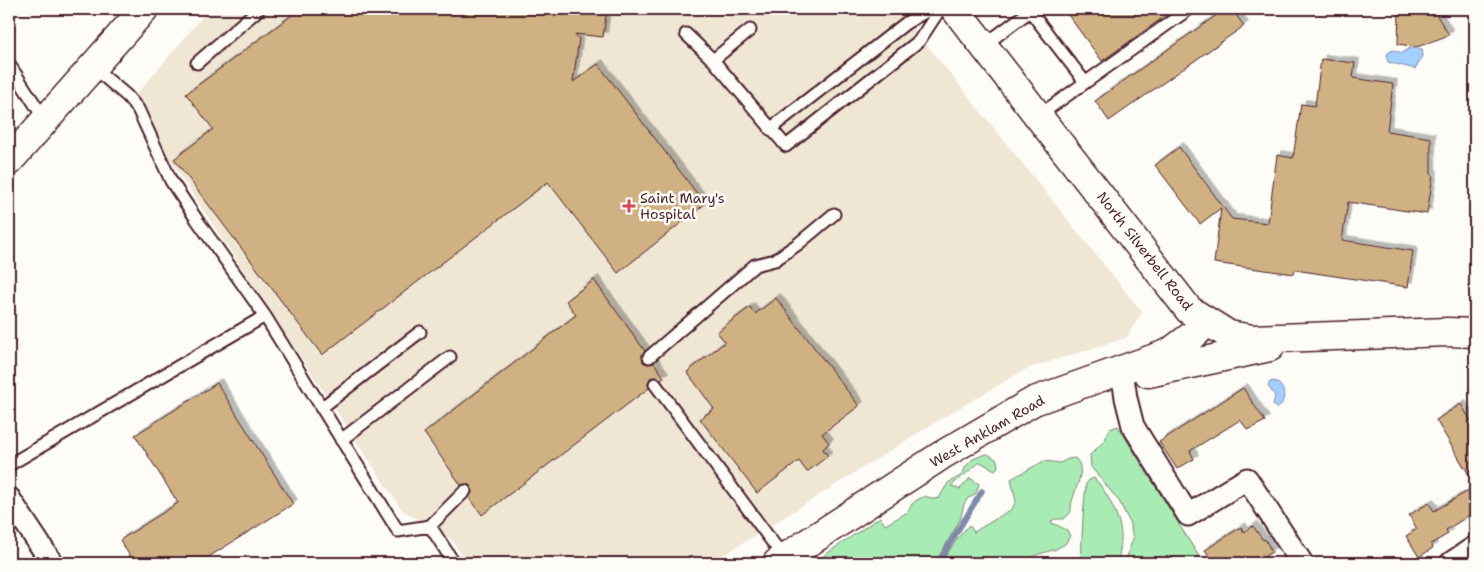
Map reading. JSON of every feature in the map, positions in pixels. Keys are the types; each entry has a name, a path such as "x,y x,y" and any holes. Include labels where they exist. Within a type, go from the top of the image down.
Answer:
{"main road":[{"name":"North Silverbell Road","path":"955,10 1190,310 1228,335 1253,339 1448,332 1475,333"},
{"path":"9,161 93,67 138,11"},
{"name":"West Anklam Road","path":"781,561 942,455 1034,400 1077,385 1122,373 1169,352 1197,332 1206,321"},
{"path":"1122,373 1232,356 1313,337"}],"street":[{"path":"1122,373 1126,398 1134,426 1188,515 1247,479 1302,563"},
{"path":"9,498 52,563"},
{"path":"1451,563 1475,547"}],"lane":[{"path":"197,63 259,9"},
{"path":"770,128 906,23 930,9"},
{"path":"1038,116 1189,9"},
{"path":"686,34 714,60 786,146 919,41 955,10"},
{"path":"983,46 1030,11 1085,82"},
{"path":"714,60 750,30"},
{"path":"9,64 45,120"},
{"path":"93,67 127,96 138,109 171,181 196,220 265,316 398,531 430,526 465,491"},
{"path":"649,357 755,265 775,260 798,244 834,214"},
{"path":"9,465 265,316"},
{"path":"321,408 420,332"},
{"path":"341,440 450,358"},
{"path":"655,384 781,561"},
{"path":"430,526 454,563"}],"shaded area":[{"name":"Saint Mary's Hospital","path":"209,9 898,9 1142,312 1126,338 1026,369 942,418 711,563 467,563 451,539 402,510 131,101"}],"green space":[{"path":"1118,426 1203,563 1125,563 1133,538 1129,521 1119,501 1091,467 1090,455 1104,441 1110,429"},
{"path":"988,454 997,460 998,467 995,470 980,462 951,486 960,489 970,478 979,484 976,493 968,498 964,504 960,520 935,563 813,563 880,517 885,525 908,512 912,504 925,496 934,499 939,498 948,483 962,475 966,466 973,459"},
{"path":"1075,458 1079,463 1080,476 1071,505 1071,512 1064,519 1051,521 1067,530 1070,536 1065,544 1036,555 1023,563 941,563 969,525 974,532 1012,509 1016,501 1011,479 1044,461 1060,463"},
{"path":"1094,478 1110,501 1121,531 1121,546 1117,563 1081,563 1086,484"}],"water":[{"path":"1410,48 1422,49 1423,56 1415,69 1388,62 1387,56 1389,52 1393,50 1402,53"},
{"path":"1274,381 1281,386 1284,394 1284,398 1277,409 1273,405 1275,396 1268,386 1270,382"}],"building":[{"path":"300,9 607,9 603,37 575,34 579,39 573,82 598,64 705,204 618,273 548,182 322,355 174,159 213,129 186,94"},
{"path":"1076,9 1175,9 1102,61 1068,15"},
{"path":"1225,9 1232,9 1244,26 1109,121 1095,101"},
{"path":"1399,9 1433,9 1449,35 1417,47 1398,44"},
{"path":"1321,59 1355,63 1353,78 1393,84 1387,131 1431,138 1431,174 1433,175 1427,214 1348,202 1342,240 1413,251 1408,287 1295,270 1294,274 1214,263 1221,208 1200,224 1155,165 1179,147 1232,219 1268,223 1277,155 1293,158 1301,104 1315,106"},
{"path":"594,280 645,351 642,355 643,362 647,364 654,363 664,377 661,379 650,378 649,388 482,515 469,497 472,492 471,486 461,485 424,433 576,315 566,301"},
{"path":"776,298 859,406 822,434 829,443 823,449 828,456 807,472 799,461 757,493 700,419 714,409 687,372 725,342 717,332 750,307 755,314"},
{"path":"217,383 293,504 199,563 134,563 120,540 178,503 135,435"},
{"path":"1243,388 1265,421 1248,430 1240,420 1190,451 1194,459 1177,469 1159,442"},
{"path":"1461,404 1475,428 1475,485 1436,420"},
{"path":"1475,487 1475,512 1446,530 1448,534 1431,544 1433,548 1419,557 1406,536 1417,529 1409,515 1429,503 1434,511"},
{"path":"1253,526 1263,540 1265,539 1272,552 1254,563 1214,563 1205,550 1241,527 1244,532"}],"waterway":[{"path":"938,563 982,491"}],"place":[{"name":"Saint Mary's Hospital","path":"629,206"}]}
